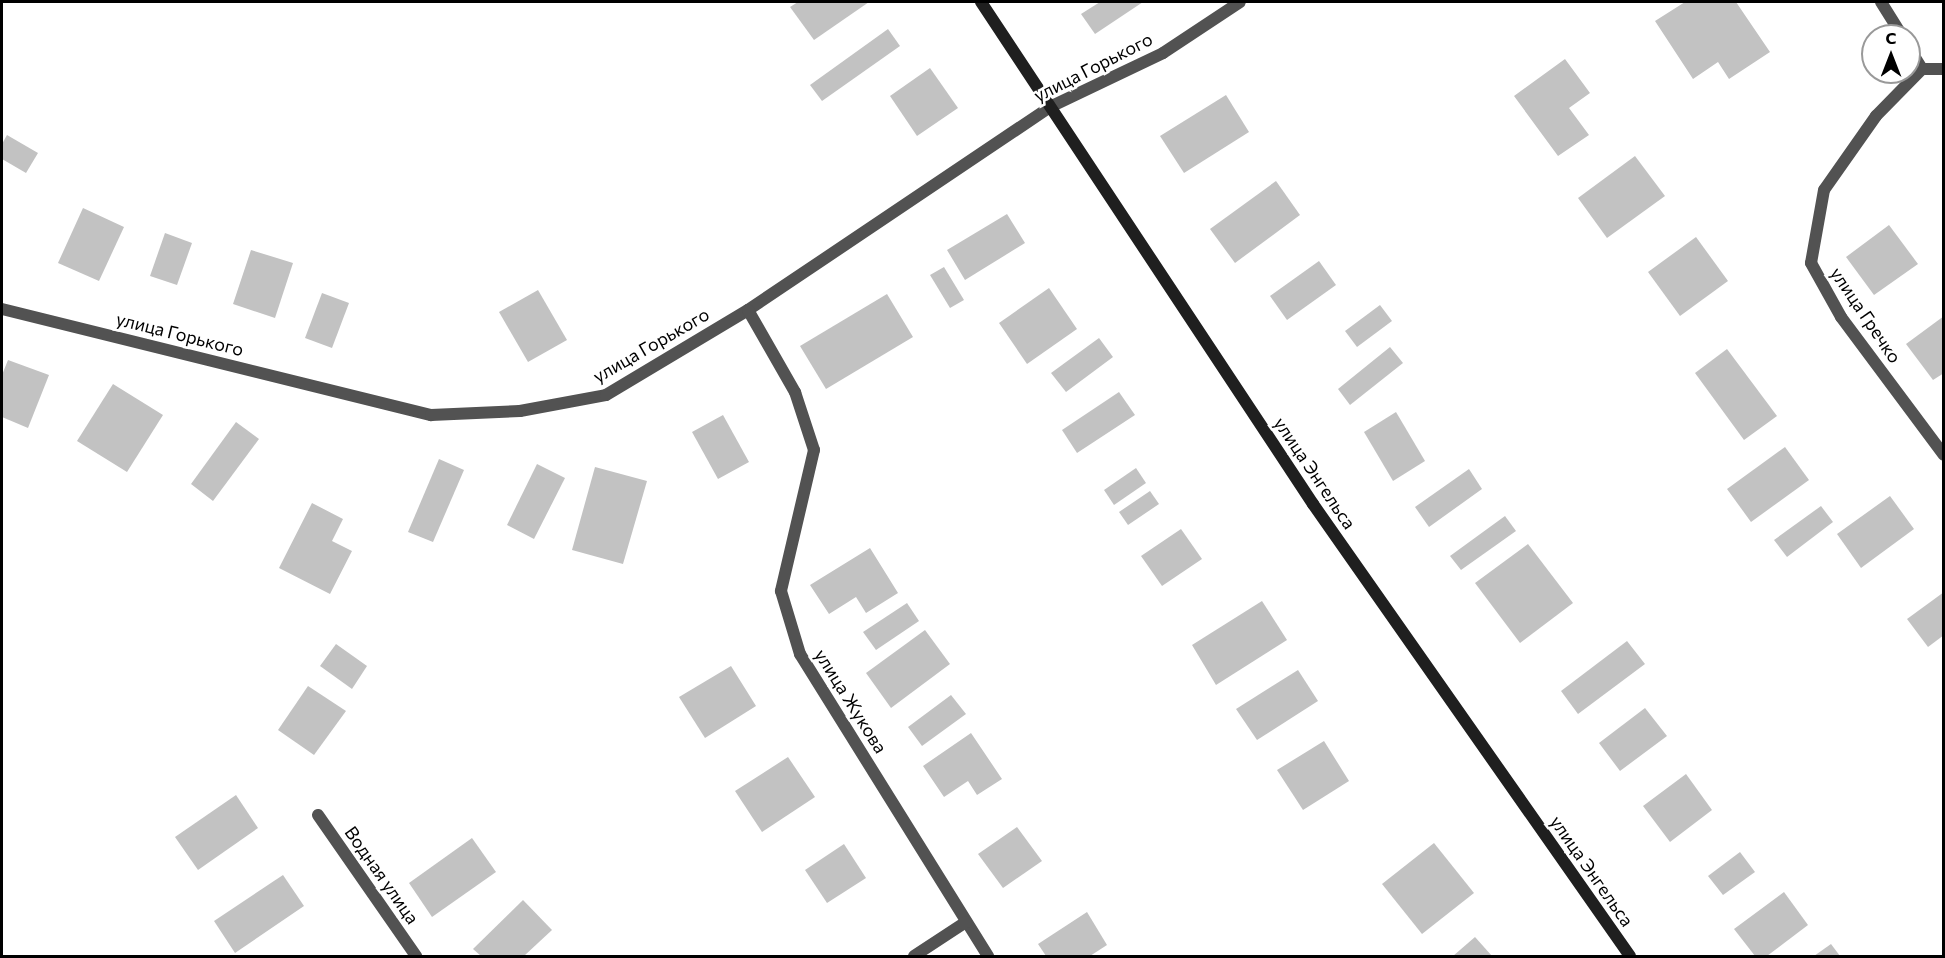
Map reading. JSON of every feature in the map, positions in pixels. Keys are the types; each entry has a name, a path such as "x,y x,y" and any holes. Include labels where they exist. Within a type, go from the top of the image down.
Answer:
{"street":[{"name":"улица Энгельса","path":"981,2 1052,106 1313,504 1630,957"},
{"name":"улица Горького","path":"2,309 431,415 519,411 606,395 748,310 1052,106 1163,53 1240,2"},
{"path":"1881,2 1895,24"},
{"path":"1922,69 1944,69"},
{"name":"улица Гречко","path":"1922,69 1876,116 1824,190 1811,263 1841,317 1944,455"},
{"name":"улица Жукова","path":"748,310 795,392 814,450 781,591 800,654 988,957"},
{"name":"Водная улица","path":"318,815 416,957"},
{"path":"914,957 966,922"}],"building":[{"path":"798,2 869,2 814,40 790,7"},
{"path":"1100,2 1143,2 1095,34 1081,14"},
{"path":"1685,2 1736,2 1770,52 1729,79 1718,62 1693,79 1655,21"},
{"path":"888,29 900,46 822,101 810,85"},
{"path":"1565,59 1590,93 1569,108 1589,135 1558,156 1514,96"},
{"path":"930,68 958,108 917,136 890,96"},
{"path":"1226,95 1249,132 1184,173 1160,136"},
{"path":"7,135 38,153 26,173 2,159 2,144"},
{"path":"1635,156 1665,196 1607,238 1578,198"},
{"path":"1276,181 1300,215 1235,263 1210,229"},
{"path":"83,208 124,227 99,281 58,263"},
{"path":"1007,214 1025,243 965,280 947,250"},
{"path":"1889,225 1918,264 1874,295 1846,257"},
{"path":"165,233 192,243 177,285 150,276"},
{"path":"1696,237 1728,281 1680,316 1648,272"},
{"path":"251,250 293,263 275,318 233,304"},
{"path":"1319,261 1336,285 1287,320 1270,296"},
{"path":"944,267 964,300 950,308 930,275"},
{"path":"1049,288 1077,329 1027,364 999,323"},
{"path":"538,290 567,340 528,362 499,312"},
{"path":"322,293 349,303 332,348 305,338"},
{"path":"887,294 913,337 826,389 800,346"},
{"path":"1380,305 1392,321 1357,347 1345,331"},
{"path":"1944,316 1944,373 1933,380 1906,344"},
{"path":"1099,338 1113,357 1066,392 1051,373"},
{"path":"1390,347 1403,363 1350,405 1338,389"},
{"path":"1727,349 1777,416 1744,440 1695,373"},
{"path":"8,360 49,375 28,428 2,417 2,375"},
{"path":"113,384 163,415 127,472 77,441"},
{"path":"1119,392 1135,415 1077,453 1062,430"},
{"path":"1396,412 1425,461 1393,481 1364,432"},
{"path":"723,415 749,462 718,479 692,432"},
{"path":"236,422 259,439 213,501 191,484"},
{"path":"1785,447 1809,480 1751,522 1727,489"},
{"path":"439,459 464,470 433,542 408,532"},
{"path":"537,464 565,478 534,539 507,525"},
{"path":"595,467 647,481 623,564 572,550"},
{"path":"1136,468 1146,483 1114,505 1104,490"},
{"path":"1469,469 1482,489 1429,527 1415,507"},
{"path":"1150,491 1159,504 1128,525 1119,512"},
{"path":"1890,496 1914,529 1861,568 1837,534"},
{"path":"312,503 343,519 332,541 352,551 330,594 279,568"},
{"path":"1821,506 1833,522 1787,557 1774,540"},
{"path":"1505,516 1516,531 1461,570 1450,556"},
{"path":"1181,529 1202,559 1162,586 1141,556"},
{"path":"1528,544 1573,603 1520,643 1475,583"},
{"path":"870,548 898,593 866,613 856,597 829,614 810,585"},
{"path":"1944,592 1944,635 1928,647 1907,619"},
{"path":"1262,601 1287,640 1216,685 1192,645"},
{"path":"907,603 919,621 876,650 863,632"},
{"path":"925,630 950,664 891,708 866,673"},
{"path":"1627,641 1645,664 1578,714 1561,691"},
{"path":"336,644 367,666 352,689 320,666"},
{"path":"731,666 756,706 705,738 679,697"},
{"path":"1298,670 1318,701 1257,740 1236,709"},
{"path":"308,686 346,711 314,755 278,730"},
{"path":"951,695 966,714 922,746 908,727"},
{"path":"1645,708 1667,736 1620,771 1599,743"},
{"path":"971,733 1002,779 977,795 968,781 944,797 923,766"},
{"path":"1324,741 1349,781 1303,810 1277,770"},
{"path":"788,757 815,797 762,832 735,791"},
{"path":"1686,774 1712,810 1670,842 1643,806"},
{"path":"236,795 258,828 198,870 175,837"},
{"path":"1017,827 1042,861 1003,888 978,854"},
{"path":"472,838 496,872 432,917 409,883"},
{"path":"1434,843 1474,893 1422,934 1382,884"},
{"path":"844,844 866,878 827,903 805,870"},
{"path":"1740,852 1755,872 1723,895 1708,876"},
{"path":"283,875 304,906 235,953 214,921"},
{"path":"1784,892 1808,925 1767,956 1755,956 1734,929"},
{"path":"523,900 552,930 524,956 481,956 473,949"},
{"path":"1087,912 1107,945 1090,956 1046,956 1038,944"},
{"path":"1475,937 1492,956 1453,956"},
{"path":"1831,944 1840,956 1814,956"}]}
